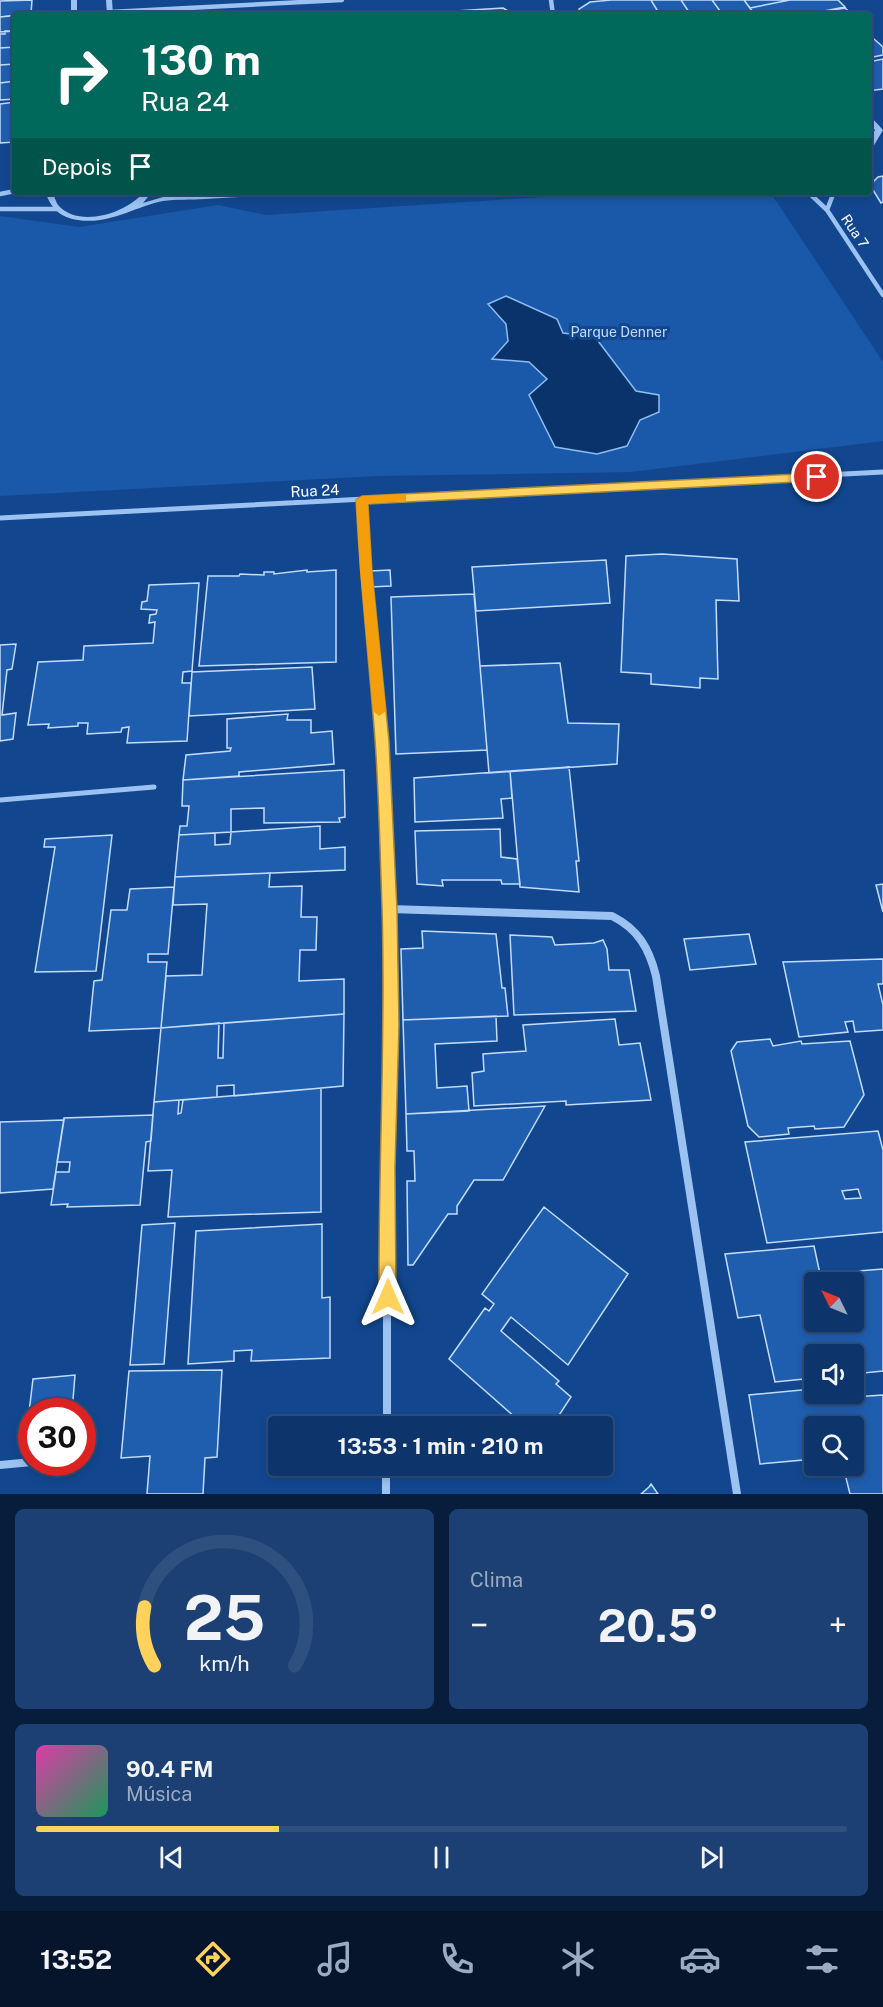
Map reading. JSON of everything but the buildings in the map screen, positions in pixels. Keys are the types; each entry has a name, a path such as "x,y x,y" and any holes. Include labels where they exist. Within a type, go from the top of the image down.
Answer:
{"street":[{"path":"143,12 342,0"},
{"path":"872,122 879,130 872,141"},
{"path":"49,195 50,201 57,210 69,216 85,219 102,218 163,199 237,195"},
{"path":"134,208 146,195"},
{"name":"Rua 7","path":"811,195 827,210 883,295"},
{"name":"Rua 7","path":"827,210 833,195"},
{"path":"0,209 57,210"},
{"name":"Rua 24","path":"0,518 883,472"},
{"path":"362,500 366,571 382,741 389,909 392,1025 387,1168 387,1416"},
{"path":"0,800 154,787"},
{"path":"389,909 612,916 625,921 636,930 646,945 656,976 737,1494"},
{"path":"0,1465 18,1463"},
{"path":"386,1476 386,1494"}],"green space":[{"name":"Parque Denner","path":"572,195 772,195 883,362 883,441 631,472 378,476 0,496 0,216 79,227 218,205 266,215"}],"shaded area":[{"path":"506,296 557,319 563,333 595,337 636,391 659,395 659,412 640,420 627,446 597,454 555,447 529,395 547,379 529,362 492,359 508,341 506,324 488,304"}],"slow traffic":[{"path":"379,711 362,500 402,498"}],"route":[{"path":"388,1297 387,1168 392,1025 389,909 382,741 366,571 362,500 817,477"}]}
